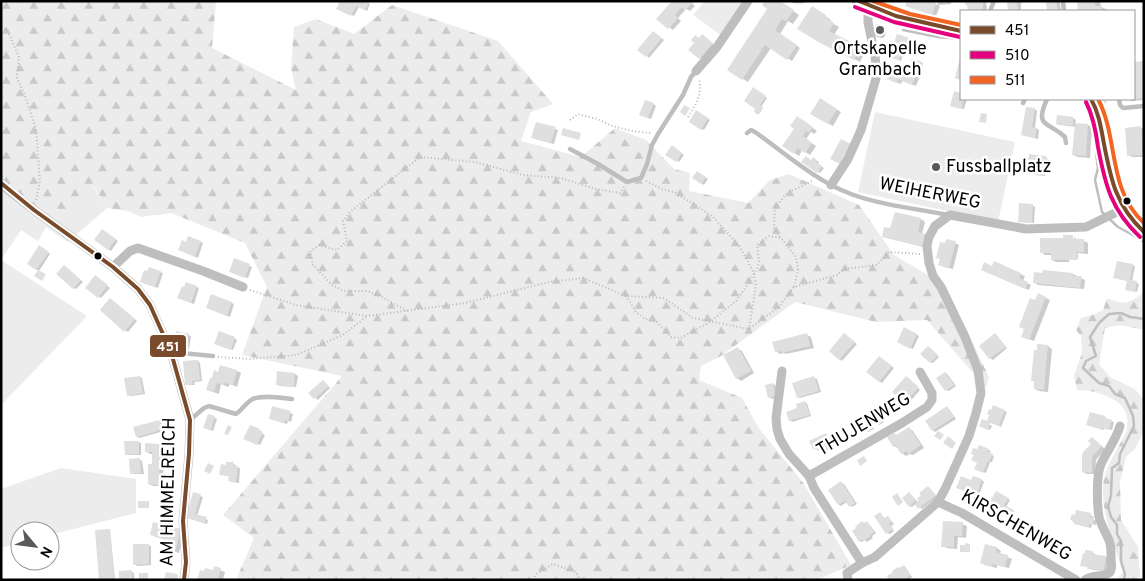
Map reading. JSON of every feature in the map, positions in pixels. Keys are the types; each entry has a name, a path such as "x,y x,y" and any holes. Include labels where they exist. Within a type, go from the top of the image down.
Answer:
{"main road":[{"path":"870,5 910,21 960,31"},
{"path":"1092,100 1098,112 1112,182 1123,209 1144,232"}],"street":[{"path":"696,72 718,47 748,1"},
{"path":"831,185 848,159 861,130 877,75 868,22 870,5"},
{"name":"AM HIMMELREICH","path":"1,183 34,210 113,267 138,289 150,305 171,352 190,420 190,454 183,521 186,562 184,580"},
{"name":"WEIHERWEG","path":"950,215 1026,229 1086,227 1123,209"},
{"path":"848,580 848,573 874,557 938,502 969,436 976,413 981,388 978,370 941,287 933,276 927,254 927,246 935,226 950,215"},
{"path":"113,267 130,251 138,248 243,287"},
{"path":"782,371 776,418 780,439 789,454 809,476 814,488 862,563"},
{"name":"THUJENWEG","path":"809,476 927,407 932,400 932,392 920,372"},
{"name":"KIRSCHENWEG","path":"1085,580 1089,576 1108,574 1112,565 1110,543 1099,518 1097,500 1101,464 1120,426"},
{"name":"KIRSCHENWEG","path":"938,502 962,512 1076,580"}],"lane":[{"path":"794,1 803,1"},
{"path":"570,149 627,182 641,178 652,145 696,72"},
{"path":"1047,100 1041,119 1066,137 1066,143"},
{"path":"1120,100 1120,105 1124,108 1144,106"},
{"name":"WEIHERWEG","path":"747,133 752,130 818,178 851,194 875,201 950,215"},
{"path":"171,352 212,356"},
{"path":"190,420 209,406 236,414 251,400 259,397 292,399"}],"path":[{"path":"1,28 7,30 19,57 17,78 36,129 40,181 34,210"},
{"path":"688,117 700,93 699,78 696,72"},
{"path":"570,120 578,114 597,119 612,126 658,134"},
{"path":"407,311 367,291 344,291 332,285 313,265 310,252 319,245 337,250 347,241 343,222 351,212 420,157 475,162 523,175 561,178 595,189 620,193 627,182"},
{"path":"641,178 662,189 676,193 712,216 740,247 754,273 756,285 749,328"},
{"path":"243,287 296,305 368,316 466,303 549,282 583,278 626,296 664,298 693,318 749,328 779,307 794,287 798,270 796,258 774,229 775,208 787,193 818,178"},
{"path":"626,296 636,312 645,319 657,322 671,337 682,338 710,322 736,300 758,267 757,245 769,236 781,238"},
{"path":"794,287 837,276 844,269 877,266 889,252 927,254"},
{"path":"212,356 250,359 296,355 343,335 368,316"},
{"path":"533,580 536,574 553,564 576,572 580,580"}],"green space":[{"path":"1,1 216,1 212,48 296,90 291,68 294,27 316,19 354,34 392,5 498,41 553,104 531,112 521,141 581,157 615,128 646,140 674,169 690,173 689,191 748,203 770,180 789,174 859,205 894,255 945,285 989,377 986,388 927,320 876,322 795,302 721,356 701,366 699,380 742,398 758,427 804,484 851,565 817,580 236,580 254,538 223,515 342,376 242,355 267,287 245,243 171,213 141,217 128,211 107,208 93,185 55,220 12,188 1,177"},
{"path":"705,1 744,1 722,36 693,15"},
{"name":"Fussballplatz","path":"875,112 1015,142 998,222 858,192"},
{"path":"1,177 12,188 92,185 107,208 68,242 46,227 38,241 21,230 1,260"},
{"path":"1,260 87,316 1,405"},
{"path":"1144,291 1144,330 1120,325 1105,328 1099,364 1110,377 1135,389 1144,400 1144,431 1135,449 1126,457 1120,482 1121,520 1138,547 1140,576 1136,580 1105,580 1118,578 1123,572 1107,523 1103,485 1109,465 1126,432 1127,419 1123,407 1117,401 1095,392 1077,390 1074,376 1082,353 1081,336 1076,330 1081,318 1103,310 1107,298 1118,302 1127,302"},
{"path":"61,468 136,479 136,513 60,532 60,521 10,521 10,546 1,548 1,489"}],"building":[{"path":"340,1 369,2 365,10 356,6 351,16 336,9"},
{"path":"672,1 690,1 692,3 685,10 682,7 675,15 678,18 668,29 656,19"},
{"path":"765,1 780,1 794,10 786,21 782,19 775,30 797,45 787,60 765,45 742,80 727,70 767,9 762,5"},
{"path":"907,1 932,1 936,3 932,15 905,6"},
{"path":"965,1 983,1 983,10 968,10 967,5 965,5"},
{"path":"1007,1 1017,1 1018,10 1008,10"},
{"path":"1046,1 1056,1 1058,10 1047,10"},
{"path":"1077,1 1095,1 1095,6 1102,6 1102,10 1078,10"},
{"path":"812,6 834,23 829,31 861,46 854,60 797,29"},
{"name":"Ortskapelle Grambach","path":"876,24 884,26 883,34 880,38 876,37"},
{"path":"653,31 662,38 646,57 637,50"},
{"path":"702,34 713,43 699,59 688,50 694,43 691,40 695,35 699,38"},
{"path":"897,34 909,38 903,55 901,54 899,60 890,58"},
{"path":"960,58 960,80 955,78"},
{"path":"911,59 921,61 918,73 909,71"},
{"path":"1144,61 1144,98 1135,99 1135,62"},
{"path":"889,64 916,74 912,85 898,79 896,83 880,73 883,65 888,67"},
{"path":"753,87 766,96 760,105 763,107 758,115 754,112 755,109 744,101"},
{"path":"954,91 960,93 960,100 964,100 961,109 950,106"},
{"path":"820,98 837,109 828,124 810,114"},
{"path":"645,100 654,103 648,118 639,115"},
{"path":"1100,100 1106,100 1107,102 1103,105"},
{"path":"684,105 690,108 685,116 680,112"},
{"path":"1026,107 1035,108 1032,127 1037,128 1035,138 1021,135"},
{"path":"696,110 708,118 701,130 689,122"},
{"path":"981,113 987,114 986,123 979,122"},
{"path":"1057,115 1073,117 1073,126 1056,124"},
{"path":"797,116 813,127 809,133 806,131 803,136 812,143 805,153 798,148 794,154 782,146 794,129 790,126"},
{"path":"536,122 556,127 551,143 531,138"},
{"path":"1075,123 1088,124 1086,156 1072,155"},
{"path":"1141,126 1143,155 1127,156 1125,128"},
{"path":"563,128 581,133 579,140 561,135"},
{"path":"841,139 851,144 840,164 830,159"},
{"path":"672,145 682,153 676,162 665,155"},
{"path":"1029,154 1046,156 1043,176 1026,174"},
{"path":"806,156 811,160 813,157 822,166 817,173 801,162"},
{"path":"697,171 706,177 701,184 692,178"},
{"path":"1019,203 1033,204 1032,223 1018,222"},
{"path":"895,212 921,218 918,232 926,234 923,247 882,237 884,227 890,228"},
{"path":"102,229 116,239 108,250 94,240"},
{"path":"1063,235 1073,235 1073,239 1084,239 1084,252 1077,252 1077,260 1051,260 1051,253 1040,253 1040,238 1063,238"},
{"path":"188,236 201,241 195,257 178,250 182,240 186,242"},
{"path":"946,239 956,241 949,268 938,265 940,259 936,258 940,242 945,243"},
{"path":"39,245 49,252 36,270 27,264"},
{"path":"234,258 250,264 245,278 229,272"},
{"path":"994,261 1021,273 1019,278 1028,282 1025,289 981,270 984,262 992,266"},
{"path":"1117,261 1133,264 1130,280 1137,281 1135,292 1125,290 1127,281 1113,278"},
{"path":"64,265 81,280 73,289 56,274"},
{"path":"149,267 161,271 155,287 140,282 144,270 147,271"},
{"path":"38,270 46,274 42,281 34,276"},
{"path":"1043,270 1073,273 1073,276 1082,276 1080,288 1033,283 1034,272 1042,273"},
{"path":"95,275 108,285 98,298 85,288"},
{"path":"186,282 197,286 191,303 177,298 182,286 184,287"},
{"path":"1038,293 1046,297 1029,340 1021,337 1024,329 1019,327 1030,298 1035,300"},
{"path":"211,294 232,302 227,316 206,308"},
{"path":"110,298 135,319 124,332 100,310"},
{"path":"904,327 917,334 910,349 897,342"},
{"path":"176,331 189,334 186,348 172,345"},
{"path":"219,331 235,337 231,350 214,344"},
{"path":"807,333 810,346 781,353 780,351 775,352 772,342"},
{"path":"844,333 855,342 839,360 829,351"},
{"path":"995,333 1006,347 989,359 979,346"},
{"path":"1037,344 1048,345 1044,390 1034,389 1034,381 1031,381 1034,350 1037,350"},
{"path":"928,346 938,355 930,363 920,354"},
{"path":"738,347 751,371 736,379 723,355"},
{"path":"879,356 892,366 879,382 866,372"},
{"path":"198,360 200,380 192,381 193,384 185,385 183,361"},
{"path":"220,365 237,370 233,385 217,383 214,392 206,390 214,370 218,372"},
{"path":"277,371 295,373 294,387 276,385"},
{"path":"945,372 954,385 945,391 936,378"},
{"path":"140,376 143,393 127,396 124,378"},
{"path":"814,376 819,391 797,398 792,383"},
{"path":"906,376 919,387 905,403 892,392"},
{"path":"323,380 329,386 314,399 308,393"},
{"path":"773,383 776,396 768,398 765,385"},
{"path":"805,401 810,415 789,421 786,412 797,408 796,404"},
{"path":"993,405 1005,410 999,426 990,423 988,430 979,426 982,419 987,421 989,415 987,414"},
{"path":"272,406 291,411 288,421 284,423 269,419"},
{"path":"947,406 954,417 932,431 925,421"},
{"path":"877,411 882,420 875,424 873,421 870,423 872,427 865,431 858,419"},
{"path":"1090,412 1112,420 1109,430 1086,425"},
{"path":"208,414 215,416 211,430 203,428"},
{"path":"159,420 162,430 136,437 133,427"},
{"path":"228,425 232,427 228,435 224,434"},
{"path":"250,425 263,432 257,445 243,439"},
{"path":"909,427 921,445 908,454 906,451 901,454 895,445 893,447 887,437 895,433 896,435"},
{"path":"938,431 944,435 940,440 934,436"},
{"path":"826,433 831,445 818,451 817,448 813,449 809,441"},
{"path":"948,436 956,443 952,449 943,443"},
{"path":"1092,437 1102,446 1092,457 1092,473 1082,472 1083,452 1091,444 1088,441"},
{"path":"124,441 139,441 139,454 125,455"},
{"path":"145,443 160,444 159,485 148,484 148,464 152,464 152,452 145,452"},
{"path":"979,445 989,449 988,452 993,454 983,473 974,469 977,463 971,460 974,455 971,454 973,448 977,449"},
{"path":"864,456 867,461 860,466 857,460"},
{"path":"140,458 141,473 130,474 129,459"},
{"path":"226,462 234,462 233,465 238,466 236,482 228,481 229,476 219,475 221,464 226,465"},
{"path":"208,463 214,466 210,474 204,471"},
{"path":"961,476 971,480 973,476 982,479 976,497 956,488"},
{"path":"841,481 855,503 849,507 845,501 838,505 828,490"},
{"path":"928,486 936,495 918,509 915,504 921,495 919,493"},
{"path":"996,491 1009,498 1004,505 1014,510 1010,517 1000,512 999,514 987,507"},
{"path":"193,492 201,494 195,514 207,517 205,523 186,518"},
{"path":"909,492 916,500 909,507 902,498"},
{"path":"897,493 903,502 898,506 892,497"},
{"path":"138,501 149,501 149,508 138,508"},
{"path":"1076,510 1091,513 1090,517 1094,518 1093,525 1089,524 1089,527 1074,524 1074,521 1070,520 1072,514 1075,515"},
{"path":"880,512 884,518 888,516 892,522 889,524 893,529 886,534 874,516"},
{"path":"862,521 864,523 867,521 874,532 871,536 859,542 852,531"},
{"path":"943,521 963,522 962,536 954,536 954,547 941,547"},
{"path":"153,522 181,529 175,552 164,549 166,539 150,535"},
{"path":"110,529 114,580 99,580 95,530"},
{"path":"965,543 970,544 970,552 960,552 960,545 965,545"},
{"path":"133,544 149,544 149,564 133,565"},
{"path":"985,544 997,547 996,552 1008,555 1005,567 993,564 992,567 980,563"},
{"path":"1085,550 1093,551 1092,554 1106,556 1104,570 1087,569 1088,567 1080,566"},
{"path":"904,565 911,575 904,580 889,580 887,576 892,571"},
{"path":"214,566 221,568 218,580 197,580 200,570 204,571 205,568 213,570"},
{"path":"132,570 132,580 119,580 119,571"},
{"path":"166,572 178,574 177,580 164,580"},
{"path":"139,573 148,573 148,580 139,580"}],"waterway":[{"path":"903,30 938,37 960,39"},
{"path":"1083,100 1092,115"},
{"path":"1097,137 1096,153 1098,168 1095,180 1102,212 1118,227 1144,242"},
{"path":"1124,580 1125,574 1121,561 1121,541 1117,534 1117,525 1111,517 1108,507 1111,495 1112,468 1119,463 1120,454 1134,426 1133,416 1125,398 1115,394 1109,386 1099,383 1083,368 1086,361 1096,356 1090,337 1099,323 1109,314 1121,313 1130,317 1144,319"}],"transit line":[{"name":"451","path":"859,1 896,16 960,31"},
{"name":"511","path":"873,1 910,14 960,25"},
{"name":"510","path":"855,7 894,22 960,37"},
{"name":"451","path":"1091,100 1099,121 1116,192 1127,212 1144,232"},
{"name":"511","path":"1098,100 1109,130 1115,163 1124,195 1132,210 1144,223"},
{"name":"510","path":"1086,102 1094,124 1103,173 1111,196 1122,217 1140,237"},
{"name":"451","path":"1,183 34,210 113,267 138,289 150,305 171,352 190,420 183,521 186,562 184,580"}],"place":[{"name":"Ortskapelle Grambach","path":"880,30"},
{"name":"Fussballplatz","path":"936,167"}]}
